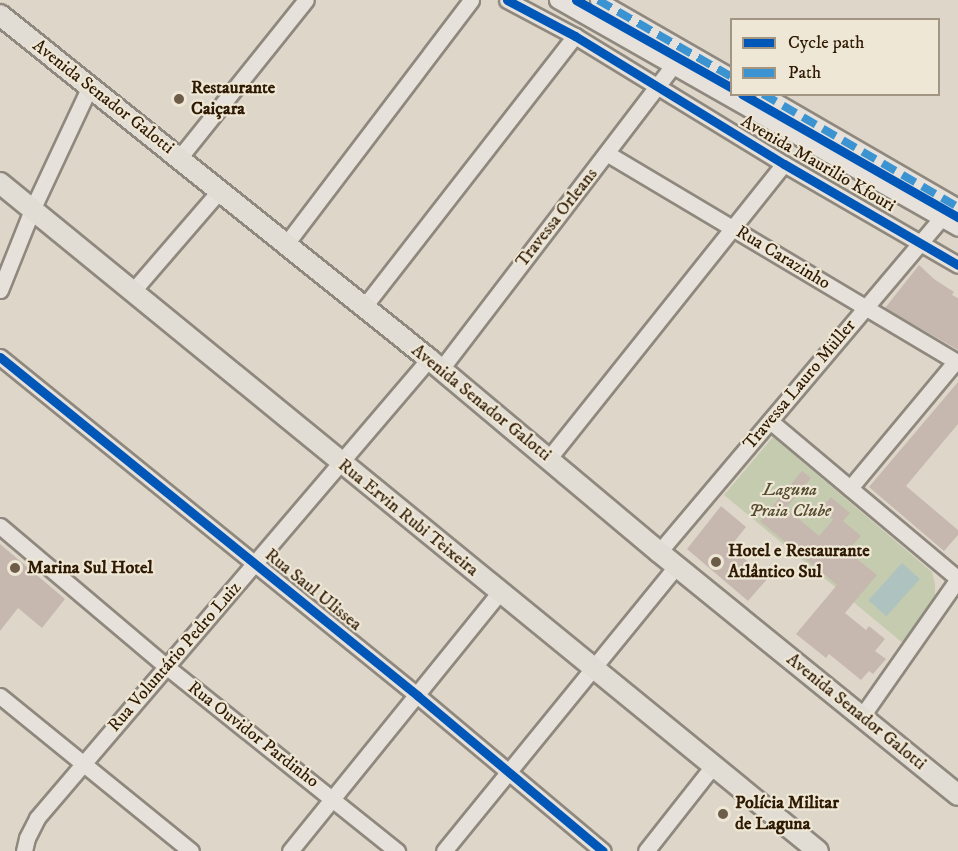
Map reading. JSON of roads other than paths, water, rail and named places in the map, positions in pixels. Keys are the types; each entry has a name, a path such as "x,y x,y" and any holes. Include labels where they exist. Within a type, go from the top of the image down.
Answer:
{"main road":[{"name":"Avenida Senador Galotti","path":"0,15 435,364 659,552 958,795"},
{"name":"Rua Ervin Rubi Teixeira","path":"0,183 818,851"}],"street":[{"path":"180,158 306,0"},
{"path":"286,244 471,0"},
{"name":"Avenida Maurilio Kfouri","path":"507,0 575,36 784,164 958,265"},
{"name":"Avenida Maurilio Kfouri","path":"557,0 958,228"},
{"path":"598,0 730,76"},
{"path":"363,308 575,36"},
{"name":"Travessa Orleans","path":"435,364 608,154 672,67"},
{"path":"0,290 32,210 90,86"},
{"path":"766,96 958,207"},
{"name":"Rua Carazinho","path":"608,154 957,362"},
{"path":"549,458 784,164"},
{"path":"132,292 220,190"},
{"name":"Travessa Lauro Müller","path":"659,552 941,218"},
{"name":"Rua Saul Ulissea","path":"0,357 418,696 603,851"},
{"path":"850,488 957,362"},
{"name":"Rua Voluntário Pedro Luiz","path":"24,851 37,818 83,763 341,463 435,364"},
{"path":"770,421 958,579 862,716"},
{"name":"Rua Ouvidor Pardinho","path":"0,526 167,667 397,851"},
{"path":"444,851 506,771 677,565"},
{"path":"290,851 418,696 500,592"},
{"path":"0,696 191,851"},
{"path":"646,851 713,766"}],"place":[{"name":"Restaurante Caiçara","path":"179,99"},
{"name":"Hotel e Restaurante Atlântico Sul","path":"716,562"},
{"name":"Marina Sul Hotel","path":"15,568"},
{"name":"Polícia Militar de Laguna","path":"723,814"}],"park label":[{"name":"Laguna Praia Clube","path":"790,501"}]}
